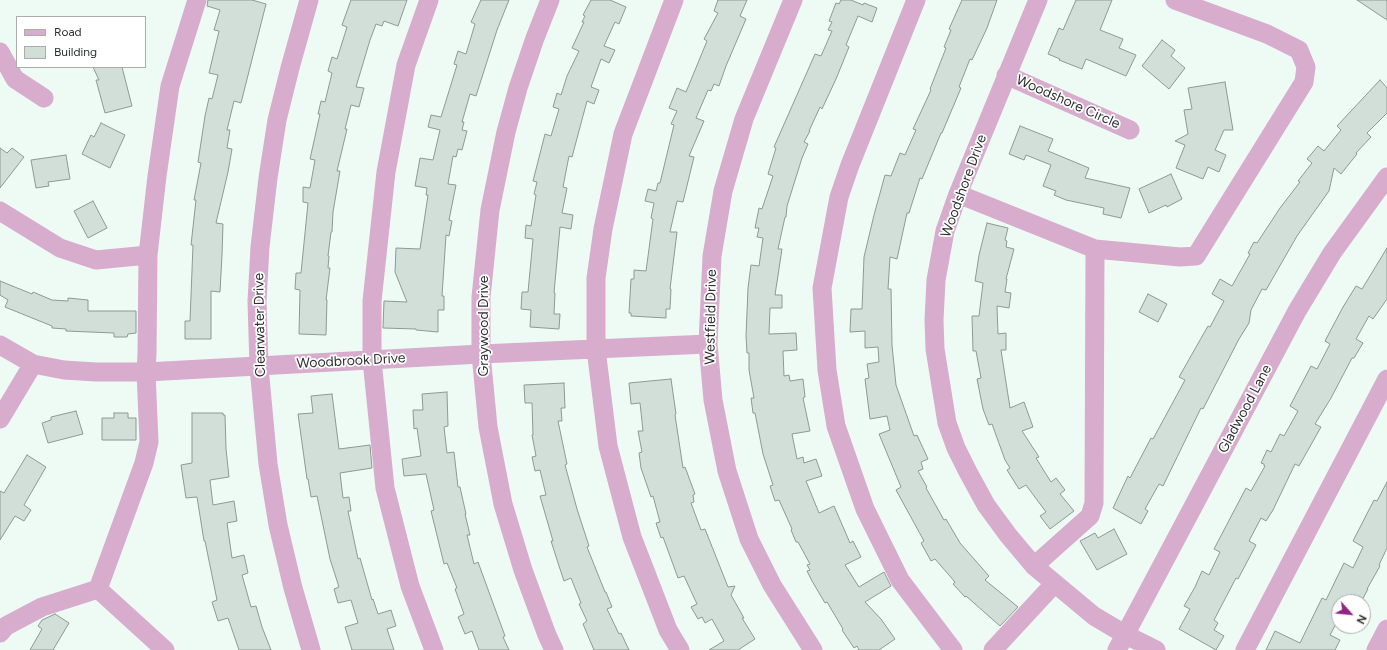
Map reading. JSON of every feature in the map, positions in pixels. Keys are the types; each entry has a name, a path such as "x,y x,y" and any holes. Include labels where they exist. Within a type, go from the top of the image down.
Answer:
{"street":[{"path":"98,589 144,463 149,442 146,372 148,354 148,255 157,176 170,86 197,0"},
{"name":"Clearwater Drive","path":"309,0 291,61 277,120 268,178 260,247 257,301 258,367 268,464 278,525 293,588 312,650"},
{"path":"429,0 406,65 386,172 372,301 372,360 385,488 410,586 434,650"},
{"name":"Graywood Drive","path":"550,0 518,88 506,132 490,210 481,297 481,354 488,427 502,504 523,570 554,650"},
{"path":"674,0 623,134 603,229 596,278 596,349 608,446 632,537 668,630 680,650"},
{"name":"Westfield Drive","path":"793,0 744,119 723,191 712,256 708,344 713,400 727,471 749,538 772,585 813,650"},
{"path":"916,0 850,165 839,198 822,288 827,370 836,426 865,509 900,580 953,650"},
{"name":"Woodshore Drive","path":"1038,0 958,194 945,231 936,280 934,320 935,349 947,423 956,448 986,505 1008,536 1034,566 1094,616 1122,642 1156,650"},
{"path":"958,194 1095,249 1180,257 1196,256 1304,82 1306,67 1299,50 1267,34 1175,0"},
{"path":"0,52 16,79 44,98"},
{"name":"Woodshore Circle","path":"1006,75 1130,130"},
{"name":"Gladwood Lane","path":"1122,642 1297,311 1332,253 1387,177"},
{"path":"0,211 60,248 96,260 148,255"},
{"path":"1034,566 1090,516 1094,503 1095,249"},
{"name":"Woodbrook Drive","path":"0,345 33,364 64,370 96,372 146,372 481,354 708,344"},
{"path":"0,419 33,364"},
{"path":"1245,650 1387,380"},
{"path":"993,650 1054,584"},
{"path":"0,633 6,626 42,607 98,589"},
{"path":"98,589 165,650"},
{"path":"1376,650 1387,629"}],"building":[{"path":"208,0 252,0 266,4 241,103 234,101 227,130 230,130 227,148 232,149 216,223 223,224 222,255 220,292 211,291 211,339 185,339 185,321 190,321 193,245 191,245 196,200 194,200 201,163 198,162 209,98 212,99 218,75 209,73 219,31 214,30 220,10 207,6"},
{"path":"351,0 407,0 398,26 384,21 382,26 376,24 356,87 364,88 359,107 351,105 345,129 347,129 337,171 340,171 328,256 328,268 330,268 326,300 326,335 299,334 300,290 295,289 296,273 301,273 308,203 303,202 303,187 310,188 315,160 310,159 320,114 318,114 321,101 325,102 332,73 328,71 332,57 337,59 347,27 342,25"},
{"path":"481,0 509,0 497,30 476,96 470,94 462,122 464,122 462,130 467,131 462,150 458,149 456,157 453,156 448,184 456,185 449,220 452,221 449,236 446,235 442,296 444,296 444,310 438,310 438,332 416,329 383,328 384,301 407,302 395,272 396,248 420,249 428,195 426,195 427,188 415,186 420,158 433,160 440,130 428,127 431,115 441,117 457,65 454,64 458,51 466,54 475,24 471,22"},
{"path":"591,0 610,0 626,7 619,24 615,22 604,46 615,50 609,63 601,59 591,87 599,90 594,104 587,101 572,157 569,156 563,187 567,188 562,213 573,215 571,229 560,227 554,293 554,314 560,314 559,329 530,327 531,310 521,309 522,292 528,292 533,239 525,238 526,225 531,226 536,195 534,194 537,182 533,181 545,134 551,136 559,109 553,107 557,93 561,95 567,76 579,51 572,48 584,22 582,22 585,16 583,15"},
{"path":"718,0 747,0 740,16 746,19 719,86 714,84 711,91 708,90 696,118 704,121 689,156 694,157 683,202 677,201 670,232 677,232 670,289 670,309 666,309 666,318 631,316 631,313 629,313 631,279 634,279 634,270 646,271 653,219 651,218 654,203 645,201 648,189 656,191 658,183 660,183 674,125 671,124 677,111 669,108 677,88 686,92 707,41 704,39 718,13 714,11"},
{"path":"841,0 851,0 863,5 864,3 877,8 872,22 858,16 846,45 849,47 836,79 822,109 820,107 804,142 808,144 787,206 786,217 778,249 782,249 775,295 782,295 782,308 770,308 769,334 796,333 797,350 783,351 784,376 789,375 790,381 803,379 805,397 803,398 810,431 792,434 797,459 803,457 804,463 816,459 822,476 806,481 819,513 834,506 850,543 853,541 861,557 845,565 859,587 884,572 891,586 865,602 881,619 895,639 879,650 859,650 857,646 854,648 842,630 843,629 827,602 825,603 812,581 807,571 810,570 807,565 810,564 798,542 796,542 779,500 775,501 770,486 773,485 763,454 755,413 753,413 751,398 754,398 749,370 749,353 747,353 746,336 748,288 751,265 759,266 763,238 757,237 759,228 755,228 759,208 762,209 773,176 768,174 776,148 774,147 815,54 821,56 832,31 828,30 832,22 829,21 836,3 839,4"},
{"path":"962,0 997,0 987,28 972,60 970,59 959,87 961,88 942,133 922,179 920,178 909,213 907,213 897,259 890,257 888,289 891,289 892,345 896,385 914,436 917,435 928,459 921,462 923,469 918,471 944,520 946,519 960,543 989,576 985,580 1018,607 1000,626 966,596 965,597 953,584 955,582 935,559 931,561 921,543 924,541 896,490 901,487 879,434 890,430 887,416 870,419 865,379 869,378 867,364 879,362 878,347 865,348 865,331 850,332 851,309 862,309 864,257 885,175 891,176 900,153 905,155 916,130 913,129 931,90 930,89 946,48 944,47 951,30 949,29"},
{"path":"1076,0 1112,0 1100,30 1123,39 1119,48 1136,55 1126,76 1086,59 1082,69 1048,54 1059,28 1063,30"},
{"path":"1357,0 1387,0 1387,20"},
{"path":"1162,40 1175,50 1171,56 1185,68 1169,89 1142,66"},
{"path":"93,68 122,68 132,106 105,113 96,80 99,80"},
{"path":"1380,80 1387,88 1387,113 1367,133 1371,137 1356,153 1357,154 1341,174 1334,168 1329,191 1297,236 1266,290 1262,289 1251,310 1249,323 1239,339 1203,409 1201,408 1163,486 1159,484 1145,509 1148,511 1141,524 1113,508 1128,476 1130,478 1151,438 1153,439 1185,380 1179,377 1208,326 1210,327 1224,301 1212,294 1220,279 1232,286 1250,254 1248,253 1254,242 1257,243 1280,208 1300,182 1298,181 1312,163 1307,159 1318,146 1324,151 1341,130 1337,126"},
{"path":"1225,82 1233,130 1224,130 1215,150 1226,155 1219,172 1208,167 1203,179 1176,168 1185,145 1175,141 1188,134 1184,110 1192,109 1188,88"},
{"path":"101,123 125,135 110,168 82,154 91,135 94,137"},
{"path":"1020,126 1053,139 1048,151 1089,168 1085,178 1130,188 1121,218 1103,214 1104,208 1066,200 1054,195 1056,191 1043,186 1051,165 1026,155 1024,160 1009,154"},
{"path":"0,148 7,153 12,148 24,157 0,188"},
{"path":"66,155 70,179 48,182 49,186 36,188 31,160"},
{"path":"1171,174 1182,199 1167,207 1166,205 1149,213 1139,189"},
{"path":"93,201 107,228 88,238 74,211"},
{"path":"987,223 1008,228 1005,240 1007,241 1006,247 1014,249 1006,279 1005,292 1011,293 1009,308 997,306 998,334 1006,333 1006,350 1001,350 1010,408 1024,402 1033,427 1022,431 1039,457 1036,458 1051,482 1056,478 1065,490 1060,494 1074,511 1050,529 1040,516 1046,512 1026,485 1019,489 1007,470 1010,468 1005,460 992,424 989,425 983,409 977,379 981,378 976,351 973,351 972,316 979,316 983,283 975,281 979,255"},
{"path":"1387,248 1387,299 1373,319 1369,316 1356,339 1363,343 1354,358 1352,358 1331,398 1315,424 1321,427 1299,466 1295,464 1273,510 1266,521 1261,518 1249,541 1256,545 1238,579 1236,578 1214,620 1218,623 1214,630 1224,636 1216,650 1179,629 1190,609 1184,606 1202,571 1209,575 1220,552 1214,549 1246,488 1251,491 1265,466 1261,463 1267,450 1271,452 1280,434 1284,436 1298,411 1290,406 1311,366 1317,369 1330,344 1325,341 1343,307 1356,286 1362,289"},
{"path":"0,281 32,294 33,292 52,300 68,301 68,298 88,300 88,311 136,311 136,333 128,334 127,337 114,337 114,333 66,331 66,329 52,328 52,326 5,307 8,300 0,295"},
{"path":"1148,294 1167,304 1158,322 1139,312"},
{"path":"671,379 683,468 685,467 695,494 693,495 694,502 691,503 701,530 705,529 728,587 735,586 731,595 744,618 742,618 755,639 738,650 709,650 724,641 712,619 705,623 702,617 698,619 691,607 697,604 684,576 678,578 663,537 661,538 656,523 660,522 653,496 651,497 641,468 639,453 642,452 638,431 643,431 640,403 631,404 629,383"},
{"path":"564,383 565,408 561,408 562,421 558,421 567,464 565,465 589,546 587,547 612,607 607,609 619,634 621,633 629,650 594,650 583,624 587,621 579,604 581,603 571,578 564,581 551,541 553,541 540,496 546,495 540,470 535,471 532,457 536,456 532,435 532,403 525,403 524,385"},
{"path":"447,392 448,426 444,427 447,453 454,452 458,487 460,487 466,514 470,535 467,535 474,564 478,562 505,636 503,637 509,650 479,650 472,631 465,634 458,617 464,614 455,589 457,588 447,563 444,564 431,511 434,510 426,474 404,476 402,459 421,456 417,428 414,429 413,410 423,410 422,394"},
{"path":"332,394 339,449 370,445 372,468 340,473 343,498 349,497 351,511 348,511 358,559 360,558 372,600 373,599 378,614 391,610 396,626 387,629 394,650 352,650 345,627 358,623 351,600 338,603 334,589 339,587 330,559 317,496 311,497 298,414 313,413 311,396"},
{"path":"76,411 83,434 48,443 42,423 51,420 51,417"},
{"path":"114,413 128,413 128,418 136,418 136,440 102,440 102,418 114,418"},
{"path":"192,413 223,413 223,415 225,415 229,477 210,480 213,505 234,501 237,521 227,523 232,558 244,555 248,573 242,575 251,607 256,606 271,650 239,650 228,618 218,621 212,602 217,600 204,541 197,497 186,498 181,465 192,463"},
{"path":"27,455 46,467 24,505 31,510 24,521 15,516 0,540 0,491 4,493"},
{"path":"1387,482 1387,548 1379,565 1380,566 1365,594 1331,594 1330,635 1340,640 1335,650 1266,650 1275,631 1300,643 1322,598 1326,600 1344,563 1353,568 1363,547 1353,541 1374,500 1377,501"},
{"path":"1114,529 1127,554 1097,570 1080,541 1095,533 1098,538"},
{"path":"55,614 69,623 53,650 30,650 42,629 38,626 42,620"}]}
